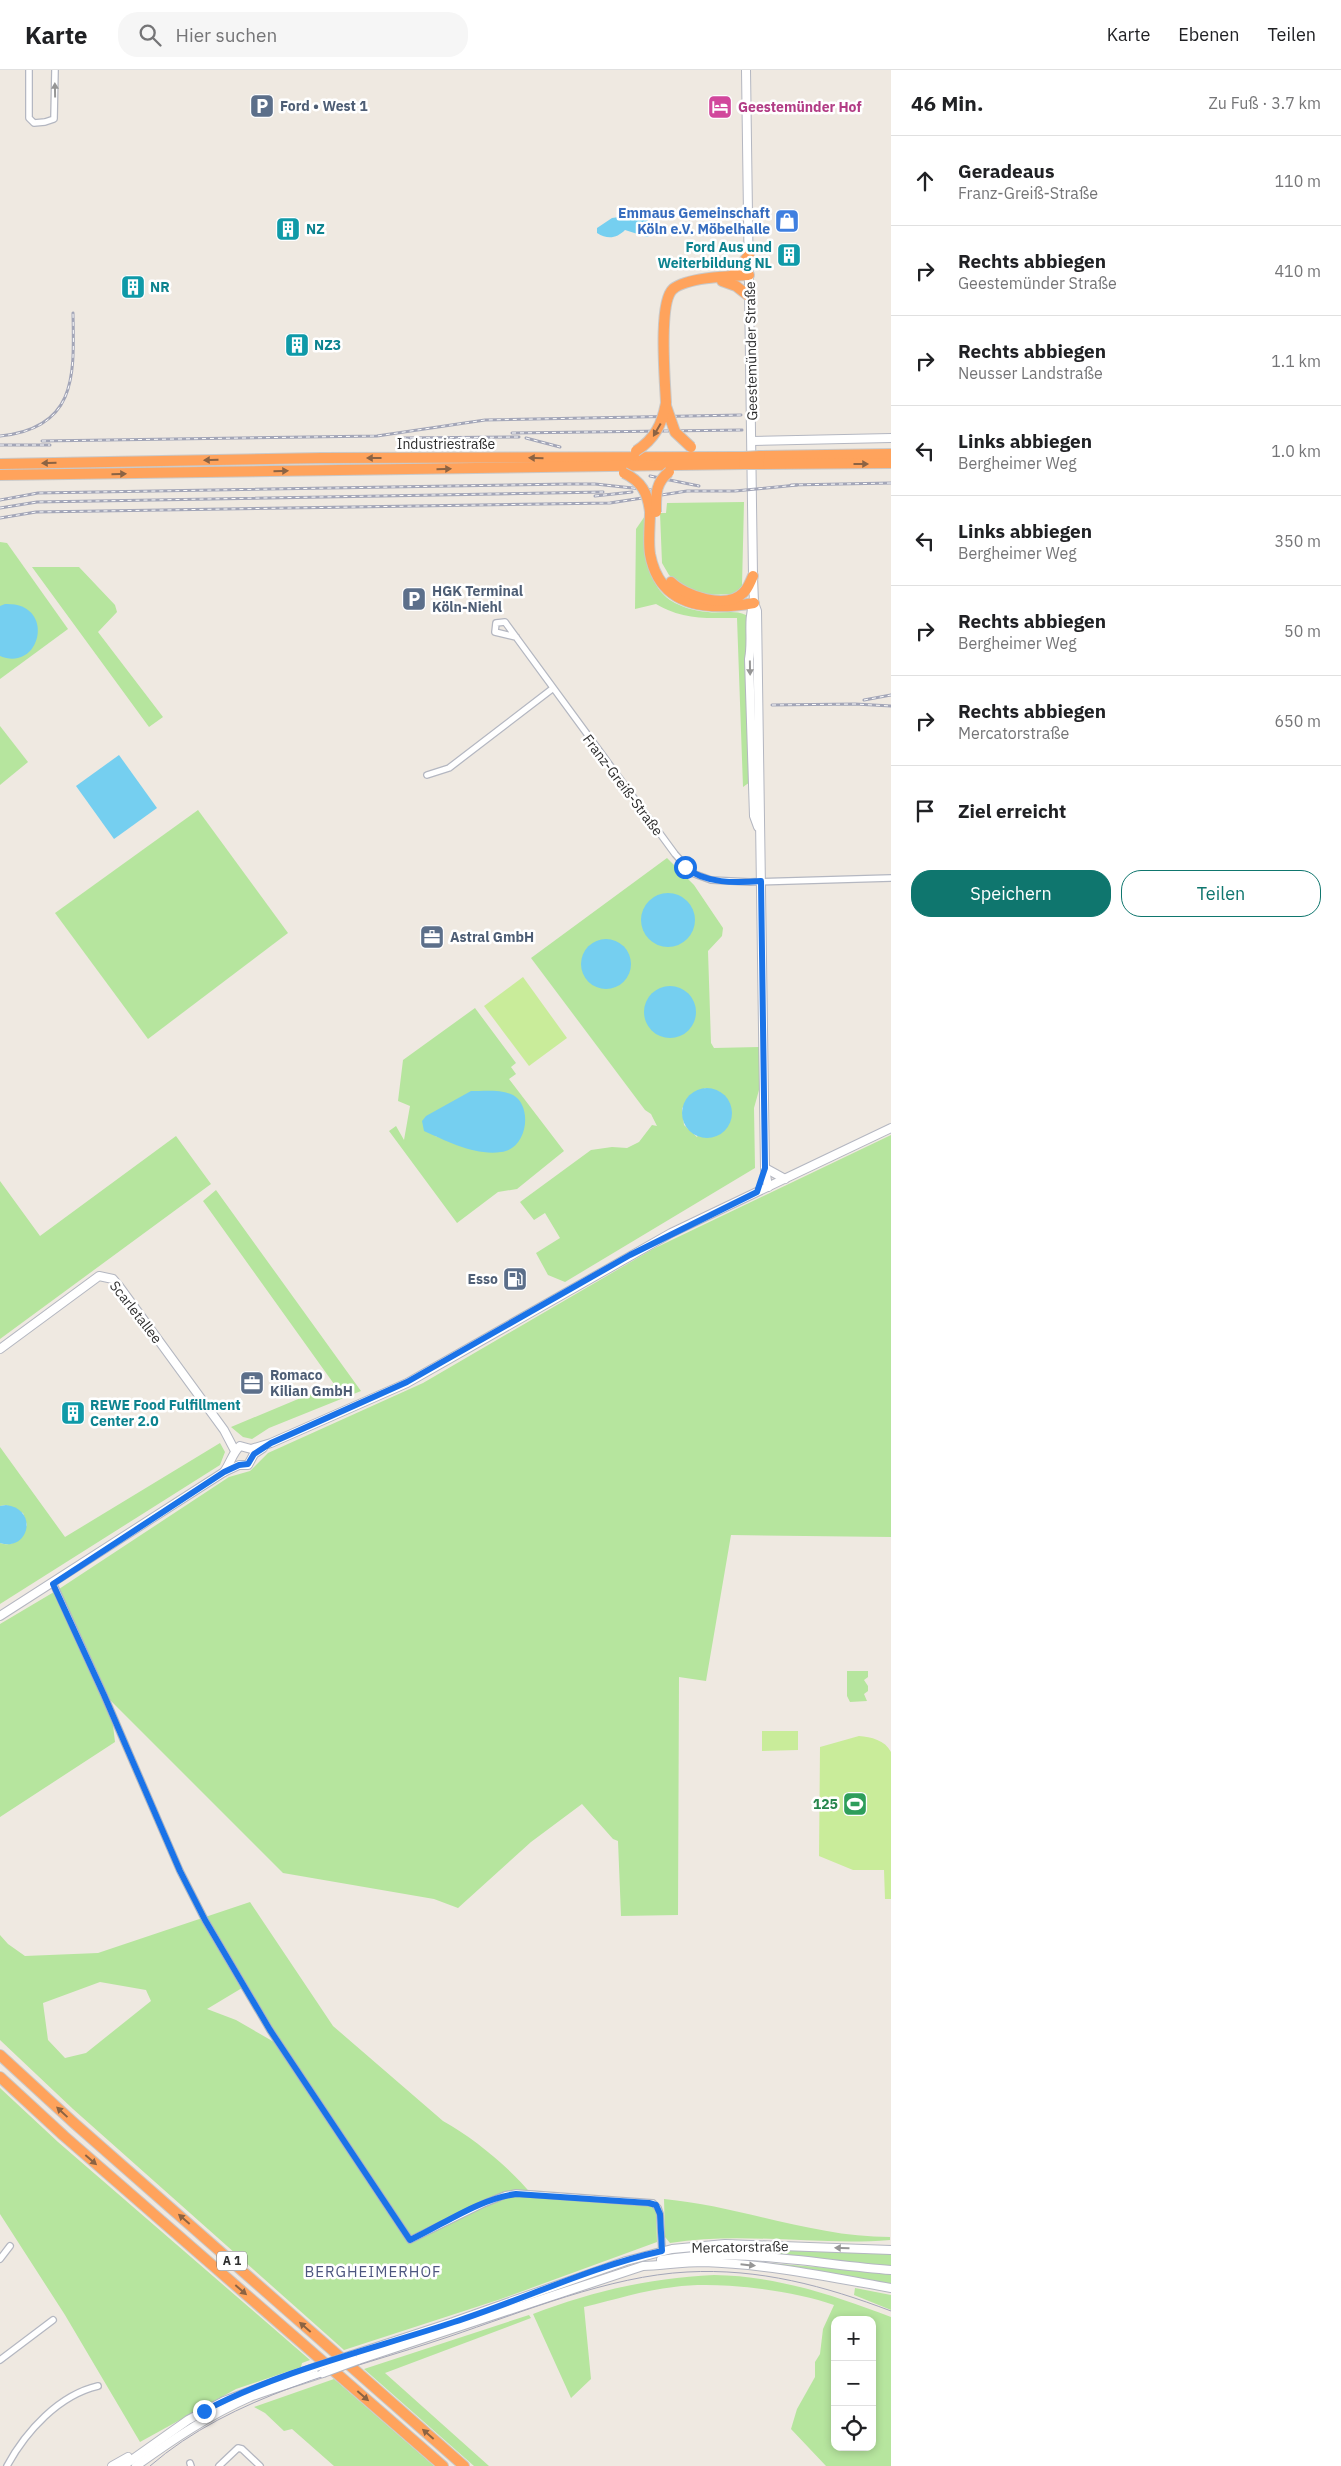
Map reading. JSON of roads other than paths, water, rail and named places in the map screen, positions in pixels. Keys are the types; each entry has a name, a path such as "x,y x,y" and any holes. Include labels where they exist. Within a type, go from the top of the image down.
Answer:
{"highway":[{"path":"723,278 749,255"},
{"path":"723,278 750,297"},
{"path":"719,461 691,447 680,439 671,425 666,403 664,310 672,289 682,283 723,278 749,279"},
{"path":"585,459 636,451 652,439 659,428 666,403"},
{"name":"Industriestraße","path":"0,464 321,458 744,461 891,454"},
{"name":"Industriestraße","path":"760,460 891,463"},
{"path":"719,461 669,472 661,478 656,492 653,512 650,552 654,569 663,584 676,597 690,604 735,606 754,603"},
{"name":"Industriestraße","path":"0,475 545,467 719,461"},
{"path":"545,467 624,473 634,478 642,486 649,499 653,512 660,566 668,580 680,591 692,597 733,599 754,603"},
{"path":"733,599 742,594 753,576"},
{"name":"A 1","path":"0,2055 74,2123 464,2466"},
{"name":"A 1","path":"0,2077 71,2143 443,2466"}],"main road":[{"name":"Geestemünder Straße","path":"746,70 753,576 754,603 757,611 765,1168 768,1187"},
{"path":"752,441 891,438"},
{"path":"224,1472 236,1451 252,1451 407,1382 630,1255 891,1128"},
{"path":"757,1192 765,1168 784,1179"},
{"name":"Scarletallee","path":"0,1349 99,1276 107,1276 119,1286 224,1430 236,1451 239,1465"},
{"path":"0,1616 53,1584 224,1472 239,1465 248,1464 252,1451"},
{"name":"Mercatorstraße","path":"136,2466 200,2423 252,2397 453,2322 626,2261 662,2251 725,2244 891,2250"},
{"path":"643,2266 660,2260 686,2256 736,2255 891,2270"},
{"name":"Mercatorstraße","path":"123,2466 188,2420 224,2401 316,2367 355,2358 643,2266 685,2262 737,2264 792,2270 891,2288"},
{"path":"143,2466 200,2423"},
{"path":"112,2466 156,2442"}],"street":[{"path":"28,70 29,118 34,123 54,119 55,70"},
{"name":"Franz-Greiß-Straße","path":"516,637 552,689 685,867 700,877 711,880 761,881"},
{"path":"427,776 449,768 552,689"},
{"path":"761,881 891,878"},
{"path":"53,1584 104,1695 180,1871 205,1920 270,2030 410,2240 505,2195 533,2193 653,2203 658,2208 660,2214 662,2251"},
{"path":"0,2258 10,2246"},
{"path":"0,2360 54,2320"},
{"path":"7,2466 27,2435 52,2411 79,2393 98,2386"},
{"path":"219,2466 238,2448 242,2449 260,2466"}],"water":[{"path":"638,217 649,221 655,227 655,233 647,237 625,230 619,235 609,237 597,233 597,228 612,218"},
{"path":"5,604 21,606 32,614 37,624 37,636 33,646 25,655 14,659 0,656 0,606"},
{"path":"119,755 157,808 114,839 76,786"},
{"path":"663,893 673,893 683,897 691,905 695,920 691,935 683,943 673,947 663,947 653,943 645,935 641,925 641,915 645,905 653,897"},
{"path":"611,939 624,946 630,954 630,974 624,982 616,988 601,989 588,982 582,974 581,959 588,946 596,940"},
{"path":"670,986 680,988 688,994 694,1002 696,1012 694,1022 688,1030 680,1036 670,1038 660,1036 652,1030 646,1022 644,1012 646,1002 652,994 660,988"},
{"path":"702,1088 712,1088 725,1095 732,1108 732,1118 725,1131 712,1138 702,1138 693,1134 686,1127 682,1118 682,1108 686,1099 693,1092"},
{"path":"471,1091 509,1093 519,1100 523,1108 525,1126 522,1136 510,1149 491,1153 471,1150 424,1131 422,1121 426,1116"},
{"path":"6,1505 16,1508 23,1514 26,1521 26,1529 23,1536 18,1541 10,1544 0,1543 0,1506"}],"tram line":[{"path":"150,2466 182,2441 217,2420 292,2387 566,2297 627,2280 687,2272 740,2273 766,2276 816,2287 891,2311"}],"railway":[{"path":"0,436 26,431 44,422 58,410 66,394 71,377 73,313"},
{"path":"42,441 377,436 485,420 741,415"},
{"path":"512,433 742,430"},
{"path":"402,438 519,437"},
{"path":"526,438 560,447"},
{"path":"0,445 50,445"},
{"path":"650,476 699,486"},
{"path":"791,485 891,483"},
{"path":"0,500 38,493 569,484 595,484 661,491"},
{"path":"0,518 36,512 610,503 687,491 735,491 797,485"},
{"path":"0,508 37,502 603,492"},
{"path":"595,496 632,492"},
{"path":"864,700 891,695"},
{"path":"772,705 855,704 891,706"}],"place":[{"name":"Ford • West 1","path":"262,106"},
{"name":"Geestemünder Hof","path":"720,107"},
{"name":"Emmaus Gemeinschaft Köln e.V. Möbelhalle","path":"787,221"},
{"name":"NZ","path":"288,229"},
{"name":"Ford Aus und Weiterbildung NL","path":"789,255"},
{"name":"NR","path":"133,287"},
{"name":"NZ3","path":"297,345"},
{"name":"HGK Terminal Köln-Niehl","path":"414,599"},
{"name":"Astral GmbH","path":"432,937"},
{"name":"Esso","path":"515,1279"},
{"name":"Romaco Kilian GmbH","path":"252,1383"},
{"name":"REWE Food Fulfillment Center 2.0","path":"73,1413"},
{"name":"125","path":"855,1804"}],"district":[{"name":"BERGHEIMERHOF","path":"373,2272"}]}
